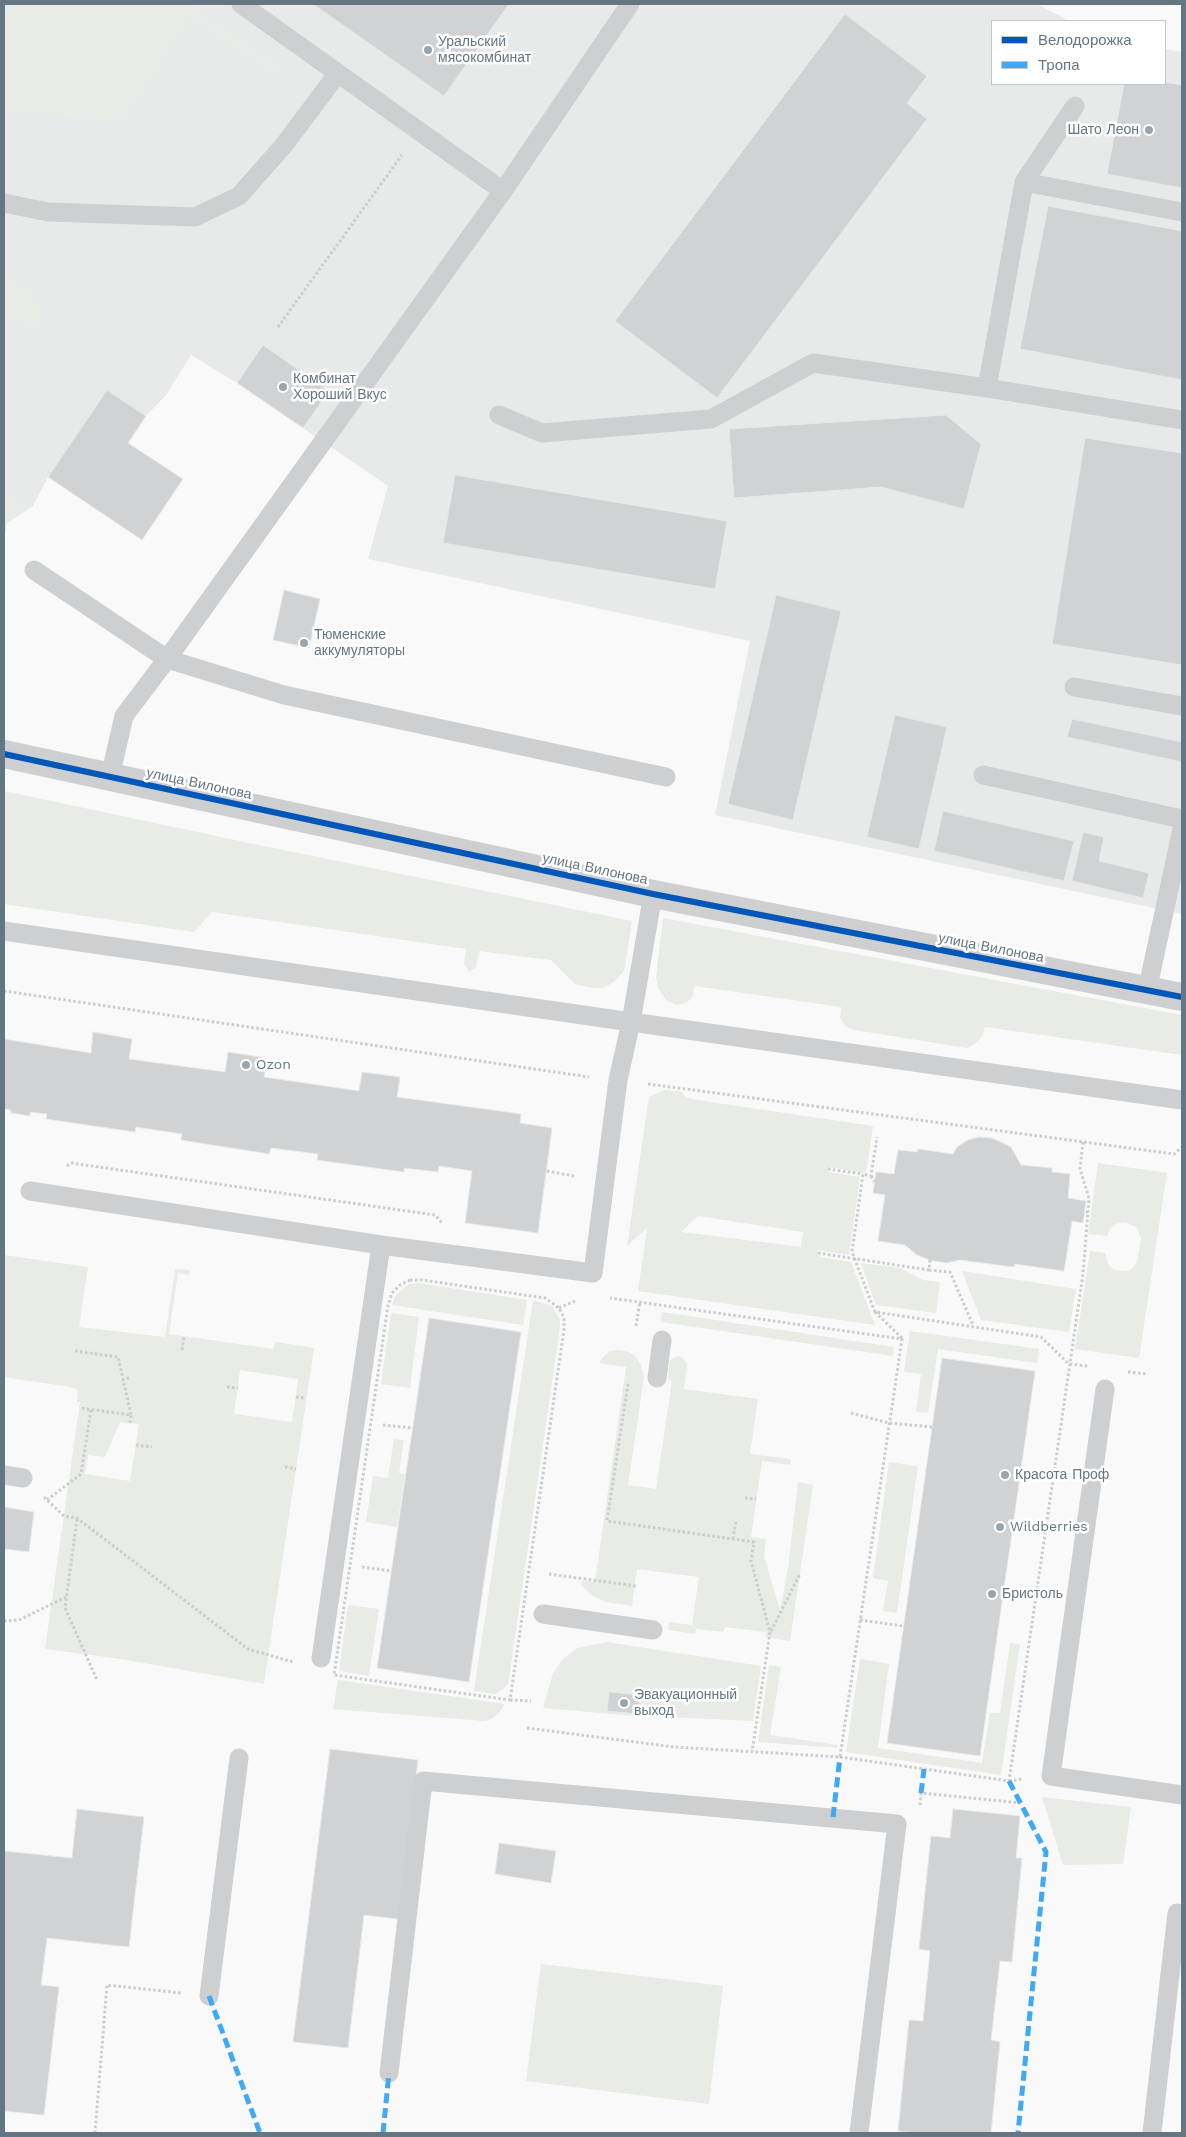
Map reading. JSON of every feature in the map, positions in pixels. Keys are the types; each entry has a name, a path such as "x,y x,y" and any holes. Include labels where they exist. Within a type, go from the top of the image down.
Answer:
{"street":[{"name":"улица Вилонова","path":"4,754 653,894 1182,997"}],"lane":[{"path":"241,4 503,191"},
{"path":"110,777 124,716 503,191 630,4"},
{"path":"4,202 48,212 196,217 239,196 284,145 338,72"},
{"path":"987,388 1024,182 1075,106"},
{"path":"1024,182 1182,212"},
{"path":"500,415 542,433 711,419 813,363 987,388 1182,420"},
{"path":"34,570 167,658 284,695 666,777"},
{"path":"1074,687 1182,706"},
{"path":"983,775 1182,819"},
{"path":"1147,991 1182,829"},
{"path":"30,1191 381,1245 593,1273 618,1080 631,1022 653,894"},
{"path":"4,932 1182,1100"},
{"path":"325,1666 381,1245"},
{"path":"656,1378 662,1340"},
{"path":"1105,1389 1052,1776 1182,1795"},
{"path":"4,1475 23,1478"},
{"path":"543,1614 653,1630"},
{"path":"209,1996 239,1758"},
{"path":"389,2073 423,1781 896,1824 859,2133"},
{"path":"1152,2133 1177,1913"}],"path":[{"path":"278,327 419,131"},
{"path":"586,1086 588,1077"},
{"path":"871,1176 877,1137"},
{"path":"527,1728 674,1747 840,1757 1009,1781 1083,1274 1086,1212 1089,1198 1080,1169 1083,1142"},
{"path":"30,1191 71,1163 435,1215 446,1228"},
{"path":"573,1185 575,1167"},
{"path":"828,1169 871,1176 875,1182"},
{"path":"547,1171 574,1176"},
{"path":"863,1174 852,1252 875,1312 902,1339"},
{"path":"818,1253 950,1272 973,1325"},
{"path":"929,1270 930,1260"},
{"path":"334,1675 388,1305 392,1293 400,1285 410,1280 441,1283 545,1298 559,1308 564,1318 564,1330 510,1700"},
{"path":"559,1308 583,1298"},
{"path":"609,1298 902,1339"},
{"path":"636,1328 640,1301"},
{"path":"875,1312 973,1325 1041,1337 1069,1364 1089,1366"},
{"path":"182,1350 184,1336"},
{"path":"840,1757 902,1339"},
{"path":"75,1351 118,1357 131,1415 130,1423"},
{"path":"1118,1370 1148,1374"},
{"path":"629,1375 607,1520 754,1542 751,1561 770,1632"},
{"path":"122,1380 129,1378"},
{"path":"227,1387 238,1388"},
{"path":"296,1397 306,1398"},
{"path":"80,1408 131,1415"},
{"path":"47,1500 81,1474 85,1463 91,1410"},
{"path":"851,1412 889,1423 932,1427"},
{"path":"370,1423 413,1428"},
{"path":"136,1445 152,1447"},
{"path":"285,1468 296,1469"},
{"path":"745,1498 756,1499"},
{"path":"64,1516 77,1518 248,1649 295,1663"},
{"path":"77,1518 65,1608 97,1680"},
{"path":"733,1539 736,1521"},
{"path":"350,1565 392,1571"},
{"path":"549,1574 636,1586"},
{"path":"752,1752 770,1632 800,1574"},
{"path":"4,1621 19,1620 66,1596"},
{"path":"860,1620 903,1626"},
{"path":"325,1666 334,1675 510,1700 531,1700"},
{"path":"919,1813 921,1793 1020,1804"},
{"path":"94,2133 107,1985 209,1996"}],"shaded area":[{"path":"4,4 1037,4 1068,20 991,20 991,85 1166,85 1166,49 1182,52 1182,914 715,815 750,641 368,559 388,486 237,383 191,355 166,395 146,416 107,390 48,477 33,506 7,523 4,522"},
{"path":"4,4 186,4 284,69 279,77 189,18 122,123 4,109"},
{"path":"4,280 32,290 44,321 40,331 4,317"},
{"path":"4,493 33,506 7,523 4,539"},
{"path":"4,791 632,921 624,971 615,981 604,988 591,988 575,984 551,960 479,951 476,967 469,972 464,964 466,949 212,912 194,932 4,904"},
{"path":"663,918 1182,1015 1182,1055 985,1027 982,1036 976,1043 967,1048 855,1030 846,1027 840,1018 841,1007 695,986 692,998 686,1003 676,1005 666,1000 658,988 656,977"},
{"path":"665,1090 680,1091 687,1098 873,1126 866,1173 829,1167 828,1172 860,1177 849,1255 817,1250 820,1257 851,1262 875,1325 638,1291 647,1228 627,1246 649,1097","holes":["698,1216 803,1232 801,1247 681,1232"]},
{"path":"1098,1163 1167,1173 1139,1358 1075,1349 1090,1251 1105,1253 1109,1266 1114,1270 1126,1271 1132,1269 1137,1261 1141,1239 1137,1228 1126,1222 1115,1224 1107,1236 1088,1234"},
{"path":"4,1255 88,1267 79,1327 165,1337 175,1269 190,1270 189,1275 178,1273 169,1334 273,1349 275,1342 314,1348 264,1684 121,1659 45,1649 80,1402 77,1402 78,1390 70,1387 4,1377","holes":["240,1370 298,1379 292,1422 234,1414","120,1422 139,1424 130,1481 85,1474 88,1455 105,1457"]},
{"path":"861,1263 900,1268 923,1280 940,1282 936,1313 876,1305"},
{"path":"962,1271 1076,1289 1069,1332 981,1320"},
{"path":"418,1283 527,1300 523,1325 392,1305 395,1296 402,1289 409,1284"},
{"path":"533,1300 552,1306 560,1320 560,1327 508,1685 496,1694 474,1691"},
{"path":"662,1312 894,1347 893,1356 661,1322"},
{"path":"391,1313 419,1317 410,1388 381,1384"},
{"path":"910,1331 1039,1349 1037,1363 938,1349 928,1413 916,1412 921,1374 904,1372"},
{"path":"610,1351 629,1352 635,1356 641,1365 644,1377 628,1485 656,1489 672,1381 668,1380 669,1362 673,1358 678,1356 683,1358 687,1364 684,1389 758,1399 750,1454 791,1459 791,1465 762,1461 751,1537 766,1539 764,1556 780,1610 788,1569 798,1482 813,1485 790,1641 765,1637 766,1632 725,1627 723,1632 696,1629 695,1634 668,1630 669,1622 692,1625 699,1577 637,1569 632,1606 606,1602 593,1596 581,1585 582,1581 595,1582 626,1367 599,1363"},
{"path":"394,1439 404,1440 399,1473 405,1474 397,1527 366,1522 373,1476 388,1478"},
{"path":"889,1462 918,1466 897,1613 883,1611 888,1581 873,1578"},
{"path":"348,1605 379,1609 369,1676 339,1671"},
{"path":"607,1642 761,1666 753,1721 623,1715 543,1708 553,1673 562,1660 577,1648"},
{"path":"1010,1643 1020,1644 1001,1775 846,1752 860,1659 889,1664 878,1748 982,1763 990,1713 1000,1713"},
{"path":"769,1665 781,1667 770,1735 838,1745 837,1748 758,1742"},
{"path":"338,1680 505,1704 492,1719 484,1721 333,1709"},
{"path":"1042,1797 1131,1807 1123,1864 1063,1865"},
{"path":"541,1964 723,1986 709,2104 526,2081"}],"building":[{"name":"Уральский мясокомбинат","path":"313,4 509,4 444,96"},
{"path":"845,14 927,76 907,103 927,119 717,398 615,321"},
{"name":"Шато Леон","path":"1166,82 1182,85 1182,188 1107,174 1124,85 1166,85"},
{"path":"1048,206 1182,231 1182,380 1020,349"},
{"name":"Комбинат Хороший Вкус","path":"263,345 329,391 303,428 237,383"},
{"path":"107,390 146,416 128,443 183,479 142,540 48,477"},
{"path":"946,415 981,444 964,509 881,487 734,498 729,429"},
{"path":"1085,438 1182,453 1182,665 1052,644"},
{"path":"455,475 727,521 715,589 443,543"},
{"path":"284,590 320,599 309,648 273,640"},
{"path":"776,595 841,611 793,820 728,804"},
{"path":"895,715 947,727 919,849 867,837"},
{"path":"1072,719 1182,742 1182,762 1067,737"},
{"path":"943,811 1074,841 1064,881 934,851"},
{"path":"1083,832 1104,837 1099,861 1149,873 1143,898 1072,881"},
{"path":"93,1032 132,1039 129,1059 225,1072 228,1052 266,1058 264,1077 359,1091 362,1072 400,1077 397,1097 521,1114 520,1123 552,1128 538,1233 465,1223 472,1171 439,1166 438,1172 404,1168 404,1172 317,1160 318,1154 271,1148 269,1154 181,1140 182,1134 136,1127 135,1132 46,1119 47,1114 30,1112 30,1116 11,1113 11,1110 4,1109 4,1039 91,1053"},
{"path":"979,1137 992,1138 1011,1147 1021,1165 1052,1168 1052,1172 1070,1174 1068,1198 1086,1201 1083,1223 1072,1221 1064,1271 1015,1264 1014,1267 960,1260 946,1263 917,1255 905,1245 878,1241 885,1195 873,1193 876,1172 894,1174 898,1150 917,1152 918,1149 953,1154 957,1147 968,1140"},
{"path":"429,1318 521,1332 469,1682 377,1668"},
{"path":"942,1358 1035,1371 980,1756 887,1743"},
{"path":"4,1507 34,1512 29,1552 5,1549 4,1554"},
{"name":"Эвакуационный выход","path":"609,1692 640,1695 638,1714 607,1711"},
{"path":"330,1749 418,1760 398,1919 364,1915 348,2048 293,2042"},
{"path":"77,1809 144,1817 129,1947 47,1938 41,1985 59,1987 44,2115 4,2111 4,1851 72,1858"},
{"path":"953,1809 1020,1816 1016,1858 1022,1858 1012,1962 1000,1961 991,2040 1000,2042 991,2133 913,2133 898,2131 909,2020 923,2021 930,1951 919,1949 931,1836 950,1838"},
{"path":"499,1843 556,1851 551,1883 495,1874"}],"marked path":[{"path":"833,1817 840,1757"},
{"path":"921,1793 924,1769"},
{"path":"1009,1781 1046,1852 1018,2133"},
{"path":"209,1996 260,2133"},
{"path":"383,2133 389,2073"}],"cycle path":[{"path":"4,754 653,894 1182,997"}],"place":[{"name":"Уральский мясокомбинат","path":"428,50"},
{"name":"Шато Леон","path":"1149,130"},
{"name":"Комбинат Хороший Вкус","path":"283,387"},
{"name":"Тюменские аккумуляторы","path":"304,643"},
{"name":"Ozon","path":"246,1065"},
{"name":"Красота Проф","path":"1005,1475"},
{"name":"Wildberries","path":"1000,1527"},
{"name":"Бристоль","path":"992,1594"},
{"name":"Эвакуационный выход","path":"624,1703"}]}
